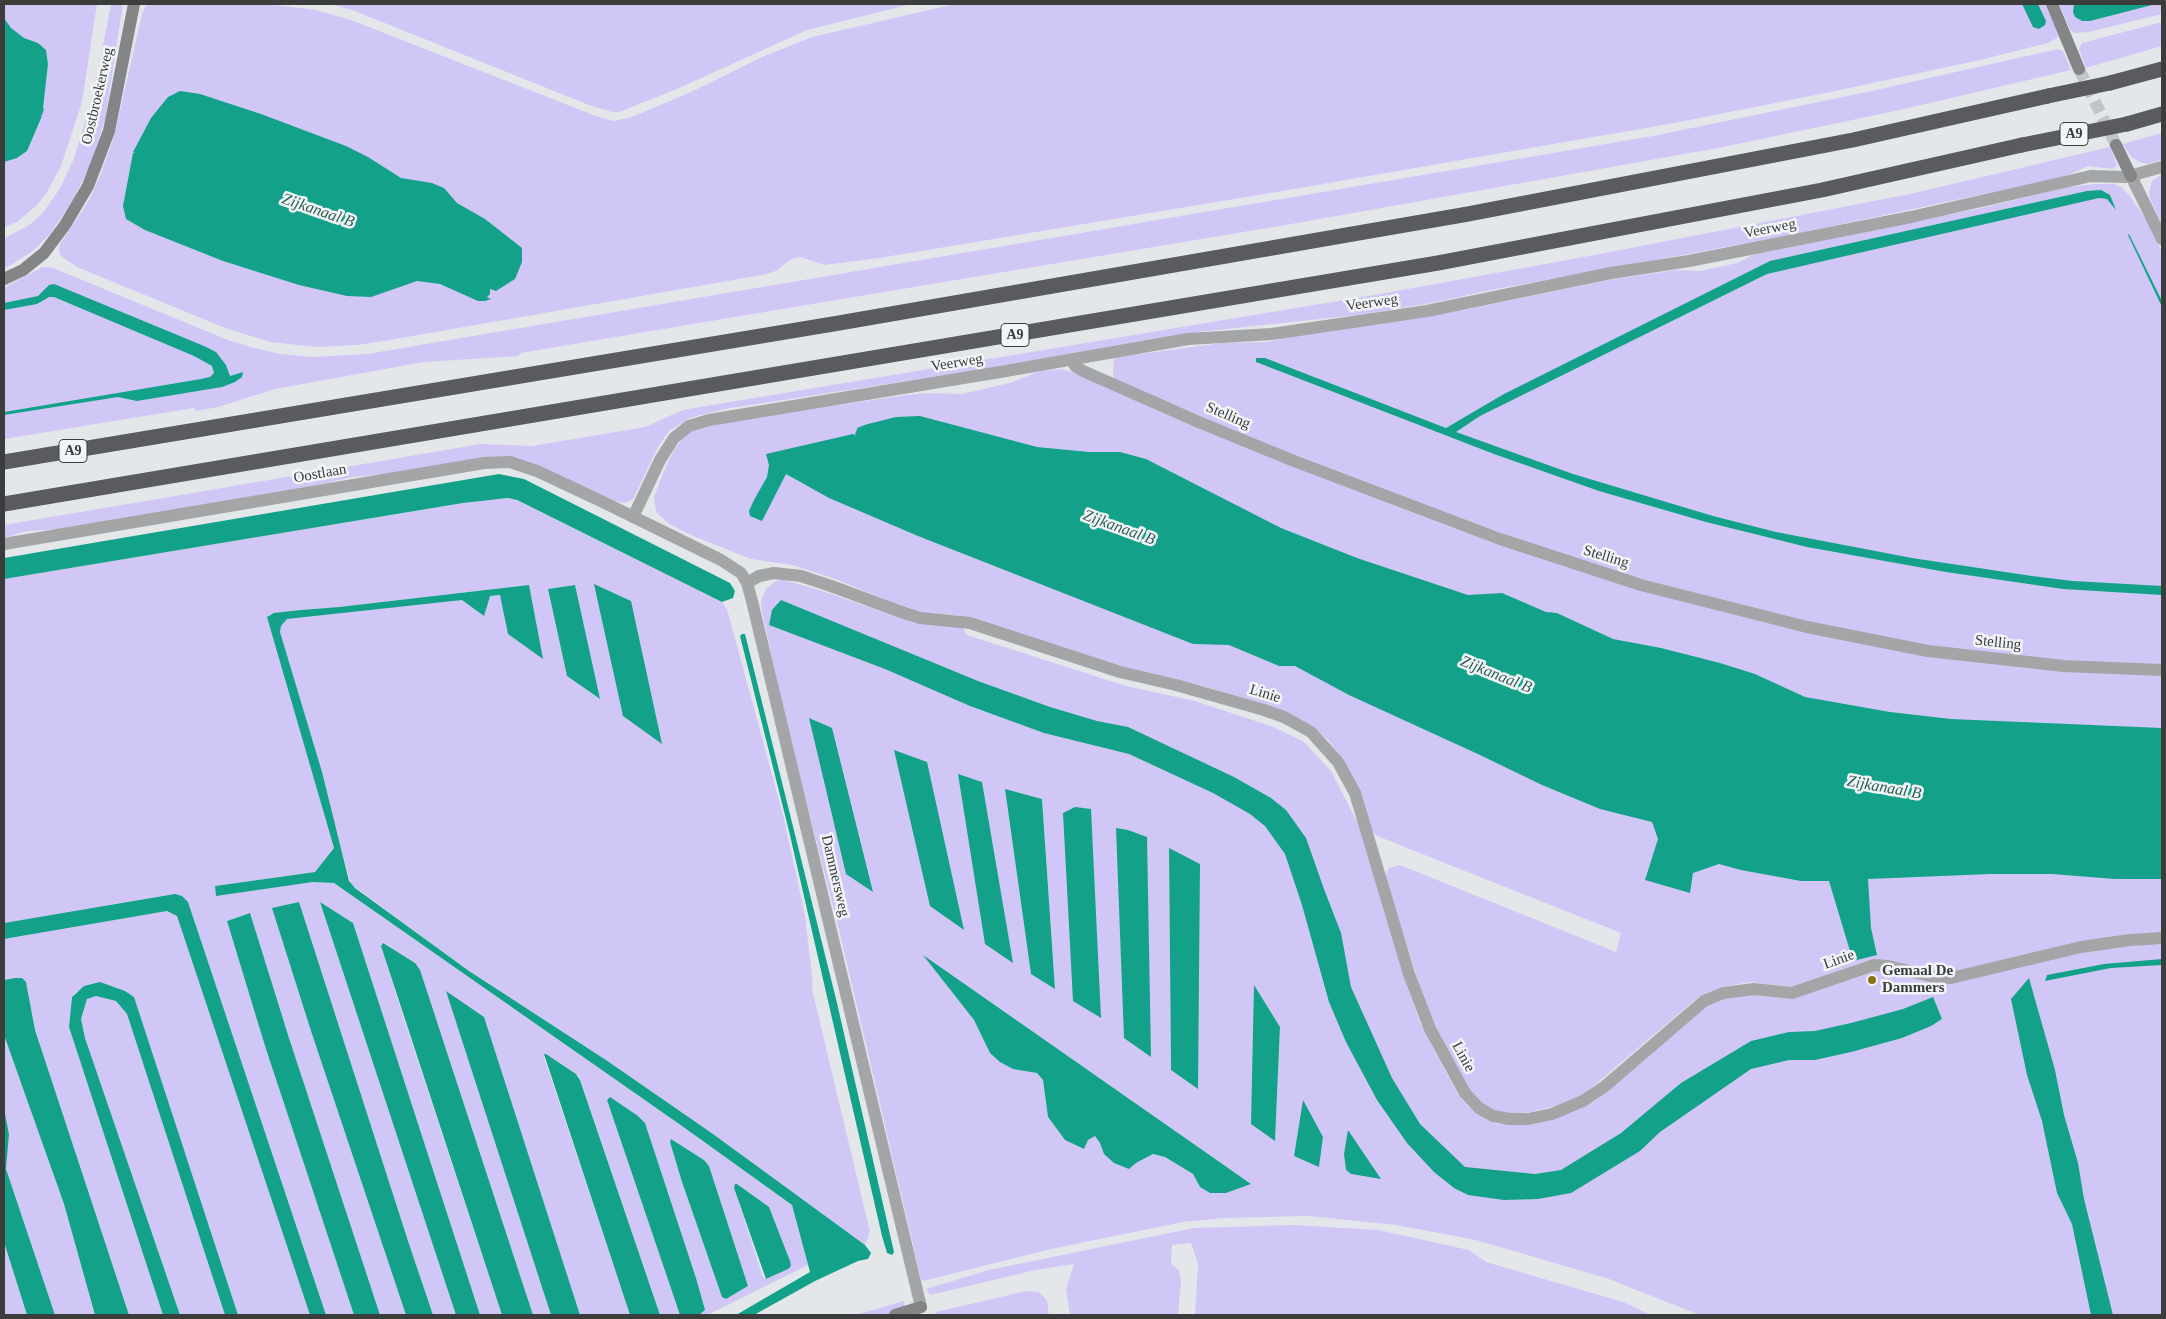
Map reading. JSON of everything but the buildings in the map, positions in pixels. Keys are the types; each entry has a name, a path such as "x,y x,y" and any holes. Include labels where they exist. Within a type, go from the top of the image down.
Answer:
{"highway":[{"name":"A9","path":"4,462 839,323 1468,214 1853,140 2162,69"},
{"name":"A9","path":"4,504 1438,263 1822,190 2022,145 2126,124 2162,114"}],"street":[{"name":"Oostbroekerweg","path":"4,279 23,270 44,252 65,225 88,186 109,131 134,4"},
{"path":"2052,4 2079,69"},
{"path":"2116,145 2162,239"},
{"name":"Veerweg","path":"633,517 660,460 682,431 696,423 722,417 1072,360 1188,339 1272,334 1427,311 1611,272 1689,261 1911,217 2091,176 2120,178 2162,167"},
{"name":"Stelling","path":"1072,360 1075,366 1083,371 1278,455 1500,539 1641,585 1807,627 1928,651 2064,666 2162,670"},
{"name":"Oostlaan","path":"4,544 498,462 522,465 633,517"},
{"name":"Dammersweg","path":"633,517 732,566 741,573 747,583 921,1307 895,1315"},
{"name":"Linie","path":"747,583 759,576 774,573 801,576 920,618 970,623 1120,672 1176,685 1264,710 1293,722 1319,739 1338,762 1355,793 1410,974 1430,1029 1465,1093 1479,1108 1493,1116 1510,1119 1528,1119 1552,1114 1583,1101 1604,1087 1704,1001 1723,993 1754,989 1783,993 1792,992 1874,965 1888,966 1934,977 1951,978 2081,947 2130,940 2162,938"}],"shaded area":[{"path":"4,4 97,4 82,102 61,166 47,192 37,205 17,222 4,227 4,162 17,158 27,151 41,117 39,116 42,108 48,64 46,50 38,43 24,39 11,28 4,18"},
{"path":"111,4 123,4 105,119 91,164 70,205 50,234 33,251 4,269 4,238 28,226 42,214 59,190 73,161 93,98"},
{"path":"147,4 267,4 316,10 351,20 613,121 632,117 691,92 762,57 812,37 955,4 2045,4 2059,35 2048,43 1980,60 1669,124 879,258 825,265 800,257 791,259 776,271 762,275 384,341 357,345 317,347 270,342 225,328 77,267 61,256 59,251 60,244 88,202 114,137 142,14"},
{"path":"330,4 912,4 807,30 677,89 619,112 612,112 589,105 352,10"},
{"path":"2059,4 2162,4 2162,14 2089,32 2075,33 2070,30"},
{"path":"2162,22 2162,46 2086,68 2079,49 2082,43"},
{"path":"2058,49 2063,51 2071,70 1900,110 1718,148 1303,222 520,353 519,356 424,362 275,389 218,407 196,411 194,408 4,439 4,288 42,267 53,268 228,340 254,348 280,354 313,357 367,354 1653,136 1867,92"},
{"path":"2162,133 2162,160 2148,164 2131,157 2123,144"},
{"path":"2110,147 2117,165 2113,169 2088,166 2064,177 1786,236 1486,291 1432,303 1358,315 1198,332 959,373 731,408 700,415 690,418 669,431 658,447 633,499 625,503 615,501 526,461 352,477 314,486 59,529 27,531 4,538 4,525 481,444 532,446 645,427 688,409 1380,294 1589,256 1910,194"},
{"path":"2162,174 2162,225 2150,199 2149,192 2152,181"},
{"path":"2114,184 2121,187 2129,195 2147,221 2162,252 2162,667 2103,664 1944,648 1800,621 1584,564 1265,445 1115,380 1113,375 1114,359 1118,357 1222,343 1267,342 1309,333 1464,310 1614,279 1676,270 1700,271 1737,263 1757,253 1977,209 2068,187"},
{"path":"1061,369 1076,373 1434,518 1817,634 2162,675 2162,933 1954,972 1936,973 1872,959 1792,987 1751,982 1721,987 1697,998 1584,1094 1560,1105 1531,1112 1513,1114 1496,1111 1481,1103 1468,1088 1432,1022 1389,891 1385,876 1389,868 1400,865 1616,952 1621,933 1377,836 1372,831 1343,760 1329,741 1313,726 1208,687 1122,667 974,619 911,610 830,577 792,565 751,559 693,536 669,524 656,512 654,497 666,466 685,435 691,431 729,421 907,395 927,393 963,394 1013,382 1040,371"},
{"path":"508,498 516,500 722,602 727,609 783,815 805,915 812,989 870,1232 865,1245 713,1134 606,1060 469,971 351,884 280,632 281,626 287,619 501,595 508,634 528,585 301,610 268,616 334,848 315,872 215,886 217,895 313,882 334,883 792,1205 808,1265 707,1315 699,1315 704,1307 696,1278 645,1123 608,1098 607,1100 680,1315 660,1315 579,1076 546,1054 544,1057 630,1315 580,1315 509,1097 447,991 551,1315 533,1315 444,1043 383,943 381,946 403,1016 502,1315 480,1315 353,923 320,902 456,1315 433,1315 299,902 273,909 311,1031 406,1315 380,1315 250,913 227,921 265,1046 354,1315 326,1315 188,902 175,895 4,923 4,579 463,503","holes":["575,586 599,699 567,676 548,589","671,1139 704,1160 709,1166 748,1286 726,1299 722,1297 670,1142","737,1184 769,1207 791,1266 766,1279 763,1277 734,1188"]},
{"path":"784,580 819,590 916,623 963,628 967,635 1126,686 1195,701 1271,726 1304,742 1331,771 1358,824 1407,986 1420,1022 1435,1052 1458,1094 1468,1106 1488,1120 1499,1124 1528,1124 1562,1116 1594,1102 1712,1002 1727,997 1756,995 1791,999 1879,970 1918,979 2032,963 2104,948 2162,943 2162,1315 1700,1315 1606,1278 1476,1240 1396,1225 1309,1216 1224,1218 1183,1222 1051,1249 923,1281 840,934 784,714 762,611 761,600 766,589 776,581","holes":["1005,790 1042,799 1055,988 1031,973","1169,849 1198,1088 1171,1070","925,957 1251,1184 1200,1187 1193,1174 1165,1157 1153,1154 1136,1163 1104,1154 1101,1143 1095,1136 1088,1139 1084,1149 1065,1140 1048,1117 1043,1080 1037,1073 990,1053 974,1020","1254,986 1280,1027 1275,1140","1303,1101 1323,1137 1319,1166 1294,1156"]},
{"path":"167,911 177,916 310,1315 238,1315 134,998 77,991 72,997 69,1027 163,1315 129,1315 35,1030 26,982 15,978 4,980 4,939"},
{"path":"96,996 116,1001 127,1014 225,1315 180,1315 85,1038 81,1019 87,999"},
{"path":"4,1035 64,1204 95,1315 55,1315 6,1169 9,1134 4,1109"},
{"path":"1293,1225 1378,1230 1469,1250 1486,1262 1623,1302 1651,1315 1195,1315 1198,1264 1191,1243 1172,1245 1171,1264 1179,1270 1181,1281 1178,1315 1070,1315 1066,1289 1074,1264 1036,1270 930,1295 926,1289 989,1270 1194,1228"},
{"path":"4,1242 27,1315 4,1315"},
{"path":"1026,1291 1039,1292 1047,1300 1049,1315 934,1315 936,1312"},
{"path":"904,1301 905,1315 855,1315"}],"water":[{"path":"2022,4 2038,4 2046,21 2045,25 2039,29 2033,27"},
{"path":"2074,4 2156,4 2090,21 2082,21 2075,17 2073,12"},
{"path":"4,18 11,28 24,38 38,43 46,50 48,64 44,109 27,151 17,158 4,162"},
{"name":"Zijkanaal B","path":"180,91 200,94 261,114 346,146 368,157 401,178 432,183 444,188 457,203 485,219 522,248 522,262 515,279 496,291 490,289 490,294 487,297 491,299 485,301 478,301 440,284 417,281 371,297 347,296 299,285 223,261 145,230 126,219 123,206 133,153 135,153 133,152 151,118 168,97"},
{"path":"2101,190 2110,195 2116,210 2107,199 2099,198 1767,274 1480,416 1456,432 1573,474 1713,516 1776,532 1912,558 2032,576 2073,581 2162,586 2162,595 2063,589 1946,572 1807,547 1706,522 1599,491 1494,454 1256,362 1256,358 1265,358 1446,428 1504,394 1770,261 2087,191"},
{"path":"2128,235 2162,301 2162,307"},
{"path":"54,284 204,346 216,352 226,365 230,376 243,372 242,377 222,387 137,401 118,397 4,415 4,412 201,379 210,377 214,373 212,366 194,356 54,297 49,297 37,304 4,310 4,303 38,296 49,285"},
{"name":"Zijkanaal B","path":"920,416 1037,447 1089,452 1120,452 1146,459 1281,528 1357,558 1468,595 1502,593 1546,612 1557,613 1613,639 1661,648 1720,663 1755,674 1805,697 1890,712 1951,719 2162,728 2162,879 2115,879 2052,874 1990,874 1868,879 1871,928 1877,955 1853,961 1829,881 1801,881 1719,864 1693,873 1690,893 1645,880 1658,839 1652,822 1600,809 1542,785 1349,695 1295,666 1279,666 1229,645 1193,644 918,536 829,498 786,474 762,521 750,516 749,511 767,477 769,465 766,454 853,434 857,436 855,434 858,427 861,428 859,427 896,417"},
{"path":"499,474 524,479 730,583 735,591 733,598 722,602 517,500 508,498 463,503 4,579 4,558"},
{"path":"594,584 631,601 662,744 623,716"},
{"path":"529,585 543,659 508,634 500,595 490,596 484,616 462,600 287,619 281,626 280,632 322,772 349,881 355,888 469,971 606,1060 713,1134 865,1245 871,1253 868,1259 858,1261 815,1281 754,1315 736,1315 810,1272 792,1205 334,883 313,882 216,896 215,886 315,872 334,848 267,617 274,613"},
{"path":"575,585 600,699 567,676 548,589"},
{"path":"781,600 978,681 1050,707 1097,721 1128,727 1234,777 1271,798 1286,810 1306,838 1341,933 1351,987 1392,1078 1420,1124 1465,1167 1535,1174 1561,1170 1621,1133 1681,1083 1751,1041 1789,1032 1815,1031 1851,1023 1903,1009 1933,997 1942,1019 1931,1026 1902,1038 1851,1052 1815,1060 1789,1060 1751,1069 1660,1132 1640,1151 1571,1193 1538,1199 1504,1200 1468,1195 1454,1188 1434,1172 1407,1143 1377,1100 1346,1042 1329,1002 1302,905 1285,854 1265,826 1250,814 1213,793 1129,754 1044,733 970,706 885,669 769,625 772,610"},
{"path":"745,634 837,1003 894,1252 892,1255 887,1253 882,1236 789,831 740,636"},
{"path":"809,718 832,728 873,892 846,874"},
{"path":"894,750 927,762 964,930 930,906"},
{"path":"958,774 982,782 1013,963 985,944"},
{"path":"1005,789 1042,799 1055,989 1031,974"},
{"path":"1075,807 1091,809 1101,1018 1073,1001 1063,813"},
{"path":"1116,828 1147,837 1151,1057 1124,1038"},
{"path":"1169,848 1200,864 1198,1089 1171,1070"},
{"path":"175,894 182,896 188,902 326,1315 310,1315 177,916 167,911 4,939 4,923"},
{"path":"299,902 433,1315 406,1315 311,1031 272,908"},
{"path":"320,902 353,923 480,1315 456,1315"},
{"path":"250,913 380,1315 354,1315 265,1046 227,921"},
{"path":"383,943 415,963 420,970 533,1315 502,1315 381,946"},
{"path":"923,955 1251,1184 1226,1193 1210,1193 1200,1187 1193,1174 1165,1157 1153,1154 1129,1169 1114,1163 1104,1154 1095,1136 1088,1140 1084,1149 1065,1140 1048,1117 1043,1080 1037,1073 1013,1069 1000,1062 990,1053 974,1020"},
{"path":"2162,959 2162,965 2111,968 2045,981 2047,975 2104,964"},
{"path":"22,978 26,982 35,1030 129,1315 95,1315 64,1204 4,1035 4,980"},
{"path":"2029,978 2055,1070 2064,1115 2078,1163 2084,1199 2113,1315 2091,1315 2072,1224 2057,1193 2042,1121 2027,1075 2011,999"},
{"path":"100,982 125,991 134,997 238,1315 225,1315 127,1014 116,1001 96,996 87,999 81,1019 85,1038 180,1315 163,1315 69,1027 72,997 84,986"},
{"path":"1254,985 1280,1027 1275,1141 1251,1124"},
{"path":"446,991 484,1017 580,1315 551,1315"},
{"path":"544,1054 576,1074 580,1080 660,1315 630,1315"},
{"path":"610,1097 645,1123 705,1310 699,1315 680,1315 607,1100"},
{"path":"1303,1100 1323,1137 1319,1167 1294,1156"},
{"path":"4,1109 9,1134 6,1169 55,1315 27,1315 4,1242"},
{"path":"1348,1130 1381,1179 1351,1174 1346,1170 1344,1154"},
{"path":"671,1139 704,1160 709,1166 748,1286 726,1299 722,1297 682,1182 670,1142"},
{"path":"735,1184 769,1207 790,1261 791,1266 788,1269 766,1279 734,1188"}],"tunnel":[{"path":"2079,69 2116,145"}],"place":[{"name":"Gemaal De Dammers","path":"1872,980"}]}
